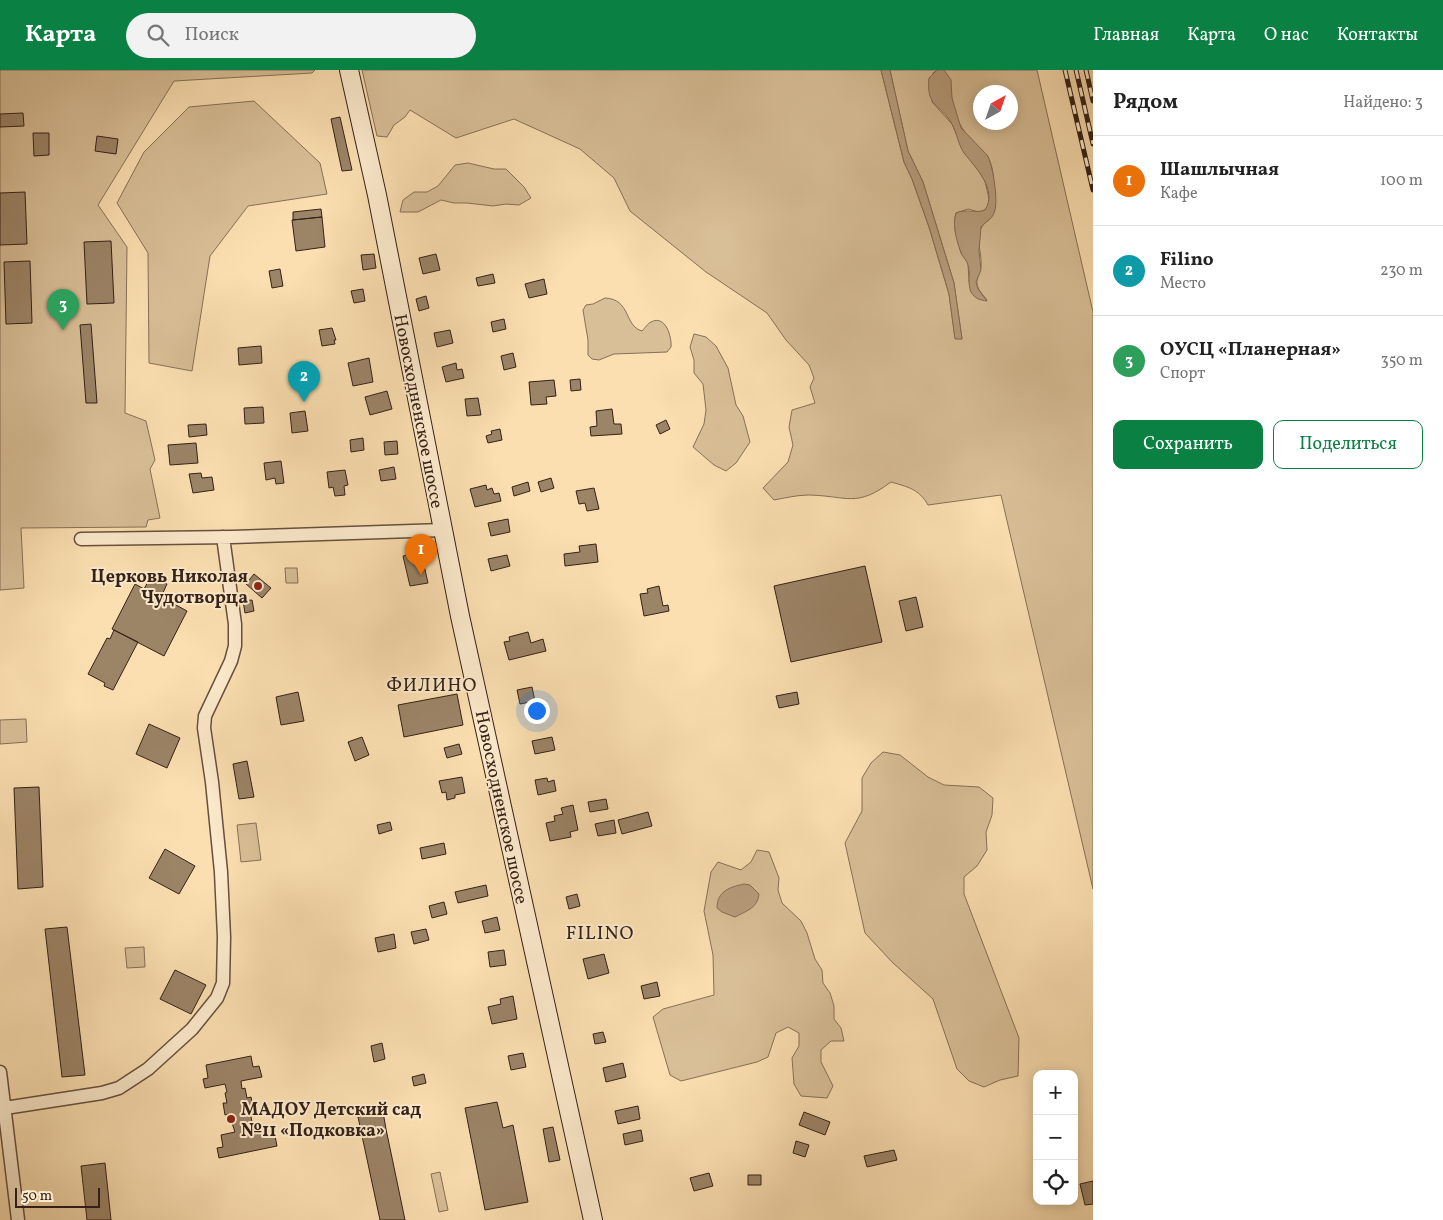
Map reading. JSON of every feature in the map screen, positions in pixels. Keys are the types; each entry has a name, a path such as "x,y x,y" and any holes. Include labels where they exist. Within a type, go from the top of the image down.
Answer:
{"main road":[{"name":"Новосходненское шоссе","path":"349,70 377,195 462,625 593,1220"}],"street":[{"path":"81,539 223,537 443,530"},
{"path":"4,1108 102,1093 119,1088 148,1069 192,1029 216,998 223,984 224,937 221,872 212,782 204,728 205,716 231,661 235,646 235,624 223,537"},
{"path":"0,1072 18,1220"}],"shaded area":[{"path":"0,70 315,70 312,73 174,81 98,205 127,247 125,413 146,421 155,460 150,469 160,518 148,520 146,527 21,528 24,588 0,590"},
{"path":"362,70 881,70 904,162 929,227 949,294 955,338 962,339 954,283 923,182 908,151 890,70 937,70 933,73 932,102 952,124 964,152 985,181 989,199 988,206 985,210 979,212 968,209 956,213 955,230 961,253 968,263 969,282 987,300 977,285 981,267 979,235 984,224 990,219 994,187 993,170 987,155 969,137 956,116 948,80 943,70 1037,70 1093,312 1093,889 1001,495 928,505 917,492 891,482 879,490 860,498 851,499 809,495 774,500 763,488 788,462 793,445 789,427 792,410 815,403 810,387 814,378 809,365 786,340 767,313 706,272 630,211 614,178 580,149 514,119 456,138 410,110 405,117 394,125 387,137 377,136"},
{"path":"881,70 890,70 908,151 923,182 954,283 962,339 955,339 949,294 929,227 904,162"},
{"path":"937,70 944,70 951,80 952,98 961,128 987,155 993,175 996,193 995,208 992,217 981,227 979,251 981,270 976,282 978,289 987,301 978,299 971,292 969,268 958,245 955,218 956,213 985,210 989,195 984,180 962,150 952,124 932,100 929,78"},
{"path":"254,101 320,163 327,194 248,206 210,256 192,371 149,363 148,253 117,203 144,152 189,107"},
{"path":"468,163 494,169 506,169 524,187 531,198 519,205 493,206 441,200 418,212 400,212 403,200 414,192 427,192 438,186 455,165"},
{"path":"605,298 619,303 632,324 642,331 651,322 661,321 667,328 671,343 671,347 667,352 614,354 599,360 592,359 588,355 588,340 583,310 586,305"},
{"path":"694,334 706,337 716,346 728,368 736,405 743,416 750,442 736,463 726,471 714,465 693,447 704,424 706,410 703,384 694,373 694,360 690,347"},
{"path":"285,568 297,568 298,583 286,583"},
{"path":"26,719 27,742 0,744 0,720"},
{"path":"883,752 900,755 928,777 944,785 979,787 993,798 992,815 986,832 987,850 977,866 964,877 964,894 1019,1038 1018,1076 1000,1080 984,1087 969,1081 957,1069 933,999 892,962 865,933 845,843 862,811 862,778 871,763"},
{"path":"256,823 261,860 241,862 237,825"},
{"path":"757,850 769,852 779,878 778,890 782,903 801,921 807,933 815,959 822,970 823,983 830,993 834,1006 834,1019 841,1028 844,1041 831,1041 821,1050 821,1062 833,1086 827,1098 801,1096 794,1084 792,1058 799,1046 799,1033 788,1027 776,1033 768,1057 757,1062 681,1081 670,1075 653,1017 663,1009 714,995 713,955 704,911 711,872 718,862 741,870 751,862"},
{"path":"744,884 750,885 759,894 754,906 735,917 717,908 719,897 725,891"},
{"path":"144,947 145,967 127,968 125,948"},
{"path":"440,1172 448,1210 439,1212 431,1174"}],"building":[{"path":"23,113 24,126 0,127 0,114"},
{"path":"340,117 352,170 342,171 331,119"},
{"path":"33,133 49,133 49,155 34,156"},
{"path":"97,136 118,139 116,154 95,151"},
{"path":"25,192 27,244 0,245 0,193"},
{"path":"321,209 322,217 293,220 293,212"},
{"path":"322,217 325,247 296,251 292,220"},
{"path":"111,241 114,303 87,304 84,242"},
{"path":"374,254 376,268 363,270 361,255"},
{"path":"436,254 440,270 423,274 419,258"},
{"path":"30,261 32,323 6,324 4,262"},
{"path":"280,269 283,286 272,288 269,271"},
{"path":"493,274 495,283 478,286 476,278"},
{"path":"544,279 547,294 529,298 525,284"},
{"path":"363,289 365,301 354,303 351,291"},
{"path":"426,296 429,308 419,311 416,299"},
{"path":"504,319 506,329 493,332 491,322"},
{"path":"91,324 97,403 86,403 80,325"},
{"path":"332,328 336,340 334,340 335,344 322,346 319,330"},
{"path":"450,330 453,343 437,347 434,333"},
{"path":"261,346 262,363 239,365 238,348"},
{"path":"513,353 516,367 504,370 501,356"},
{"path":"369,358 373,382 353,386 348,363"},
{"path":"456,363 457,370 462,369 464,378 446,382 442,367"},
{"path":"580,379 581,390 571,391 570,380"},
{"path":"554,380 556,396 546,397 547,404 531,405 529,382"},
{"path":"387,391 392,409 370,415 365,397"},
{"path":"478,398 481,415 467,416 465,399"},
{"path":"263,407 264,423 245,424 244,408"},
{"path":"612,409 614,424 621,424 622,434 591,436 590,427 597,426 596,411"},
{"path":"305,411 308,431 292,433 290,413"},
{"path":"666,420 670,429 660,434 656,425"},
{"path":"206,424 207,435 189,437 188,425"},
{"path":"500,429 502,440 488,443 486,436 492,434 491,431"},
{"path":"363,438 364,450 351,452 350,440"},
{"path":"397,441 398,454 385,455 384,442"},
{"path":"196,443 198,463 170,465 168,445"},
{"path":"281,461 284,483 276,484 275,478 266,480 264,463"},
{"path":"394,467 396,479 381,481 379,470"},
{"path":"345,470 348,485 344,486 345,495 335,496 333,487 329,488 327,472"},
{"path":"201,473 202,478 212,477 214,490 193,493 189,474"},
{"path":"551,478 554,488 541,492 538,482"},
{"path":"528,482 530,491 514,496 512,487"},
{"path":"486,485 487,490 492,488 494,494 499,493 501,501 475,507 470,489"},
{"path":"594,488 599,509 587,511 585,503 579,504 576,491"},
{"path":"508,519 510,532 491,536 488,523"},
{"path":"596,544 598,562 565,566 564,554 580,552 579,546"},
{"path":"421,552 428,583 410,586 403,556"},
{"path":"507,555 510,566 491,571 488,559"},
{"path":"865,566 882,642 791,662 774,586"},
{"name":"Церковь Николая Чудотворца","path":"254,574 271,588 262,598 246,584"},
{"path":"149,580 156,584 159,580 167,584 161,597 187,611 164,656 112,629 135,584 144,589"},
{"path":"659,586 663,606 668,605 669,611 644,616 640,594 648,593 647,589"},
{"path":"916,597 923,627 906,631 899,601"},
{"path":"252,600 254,611 245,613 243,601"},
{"path":"114,630 138,642 113,690 104,686 105,683 88,674 107,638 110,639"},
{"path":"528,632 531,643 543,639 546,651 509,660 504,642 510,641 509,637"},
{"path":"532,687 535,701 520,704 517,690"},
{"path":"298,692 304,721 281,725 276,697"},
{"path":"797,692 799,704 779,708 776,696"},
{"path":"457,694 463,725 404,737 398,705"},
{"path":"149,724 180,738 167,768 136,754"},
{"path":"362,737 369,755 355,761 348,742"},
{"path":"552,737 555,750 535,754 532,741"},
{"path":"459,744 462,754 447,758 444,748"},
{"path":"247,761 254,797 239,799 233,764"},
{"path":"462,777 465,793 455,795 455,798 447,800 446,792 442,793 439,781"},
{"path":"547,778 548,782 554,780 556,791 538,795 535,780"},
{"path":"39,787 43,887 18,889 14,788"},
{"path":"606,799 608,809 590,812 588,802"},
{"path":"573,805 578,830 570,832 571,837 550,841 546,823 555,821 554,816 563,814 561,808"},
{"path":"648,812 652,826 622,834 618,820"},
{"path":"614,820 616,833 598,836 595,824"},
{"path":"390,822 392,830 379,834 377,825"},
{"path":"444,843 446,854 422,859 420,848"},
{"path":"165,849 195,866 179,894 149,878"},
{"path":"486,885 488,896 458,903 455,892"},
{"path":"577,894 580,906 569,909 566,897"},
{"path":"444,902 447,914 432,918 429,906"},
{"path":"497,917 500,930 485,933 482,921"},
{"path":"67,927 85,1075 62,1077 45,929"},
{"path":"426,929 429,940 414,944 411,932"},
{"path":"394,934 396,948 378,952 375,938"},
{"path":"504,950 506,965 490,967 488,952"},
{"path":"604,954 609,973 588,979 583,959"},
{"path":"175,970 206,985 191,1014 160,999"},
{"path":"657,982 660,996 644,999 641,986"},
{"path":"513,996 517,1019 492,1024 488,1007 501,1004 500,999"},
{"path":"603,1032 606,1042 595,1044 593,1034"},
{"path":"382,1043 385,1059 374,1062 371,1046"},
{"path":"523,1053 526,1067 511,1070 508,1056"},
{"path":"251,1056 253,1067 259,1066 262,1077 241,1081 242,1089 245,1088 247,1098 251,1097 254,1110 250,1111 251,1128 267,1125 269,1137 275,1136 277,1146 219,1158 217,1148 223,1147 221,1135 235,1132 229,1114 225,1115 223,1103 227,1103 225,1093 227,1092 225,1084 205,1088 203,1079 208,1078 206,1065"},
{"path":"623,1063 626,1077 606,1082 603,1068"},
{"path":"424,1074 426,1083 414,1086 412,1077"},
{"path":"497,1102 503,1128 513,1125 528,1202 485,1210 465,1108"},
{"path":"638,1106 640,1119 618,1124 615,1111"},
{"path":"383,1112 405,1220 380,1220 358,1117"},
{"path":"804,1112 830,1122 825,1135 799,1125"},
{"path":"553,1127 560,1160 549,1162 543,1129"},
{"path":"641,1130 643,1141 625,1145 623,1134"},
{"path":"796,1141 809,1145 805,1157 793,1153"},
{"path":"894,1150 897,1160 867,1167 864,1156"},
{"path":"105,1163 111,1220 87,1220 81,1166"},
{"path":"709,1173 713,1186 694,1191 690,1178"},
{"path":"748,1175 761,1175 761,1185 748,1185"},
{"path":"1093,1181 1093,1204 1085,1205 1080,1184"}],"railway":[{"path":"1065,70 1093,190"},
{"path":"1076,70 1093,144"},
{"path":"1086,70 1093,101"}],"place":[{"name":"ОУСЦ «Планерная»","path":"63,330"},
{"name":"Filino","path":"304,402"},
{"name":"Шашлычная","path":"421,575"},
{"name":"Церковь Николая Чудотворца","path":"258,586"},
{"name":"МАДОУ Детский сад №11 «Подковка»","path":"231,1119"}],"district":[{"name":"ФИЛИНО","path":"432,684"},
{"name":"FILINO","path":"600,932"}]}
